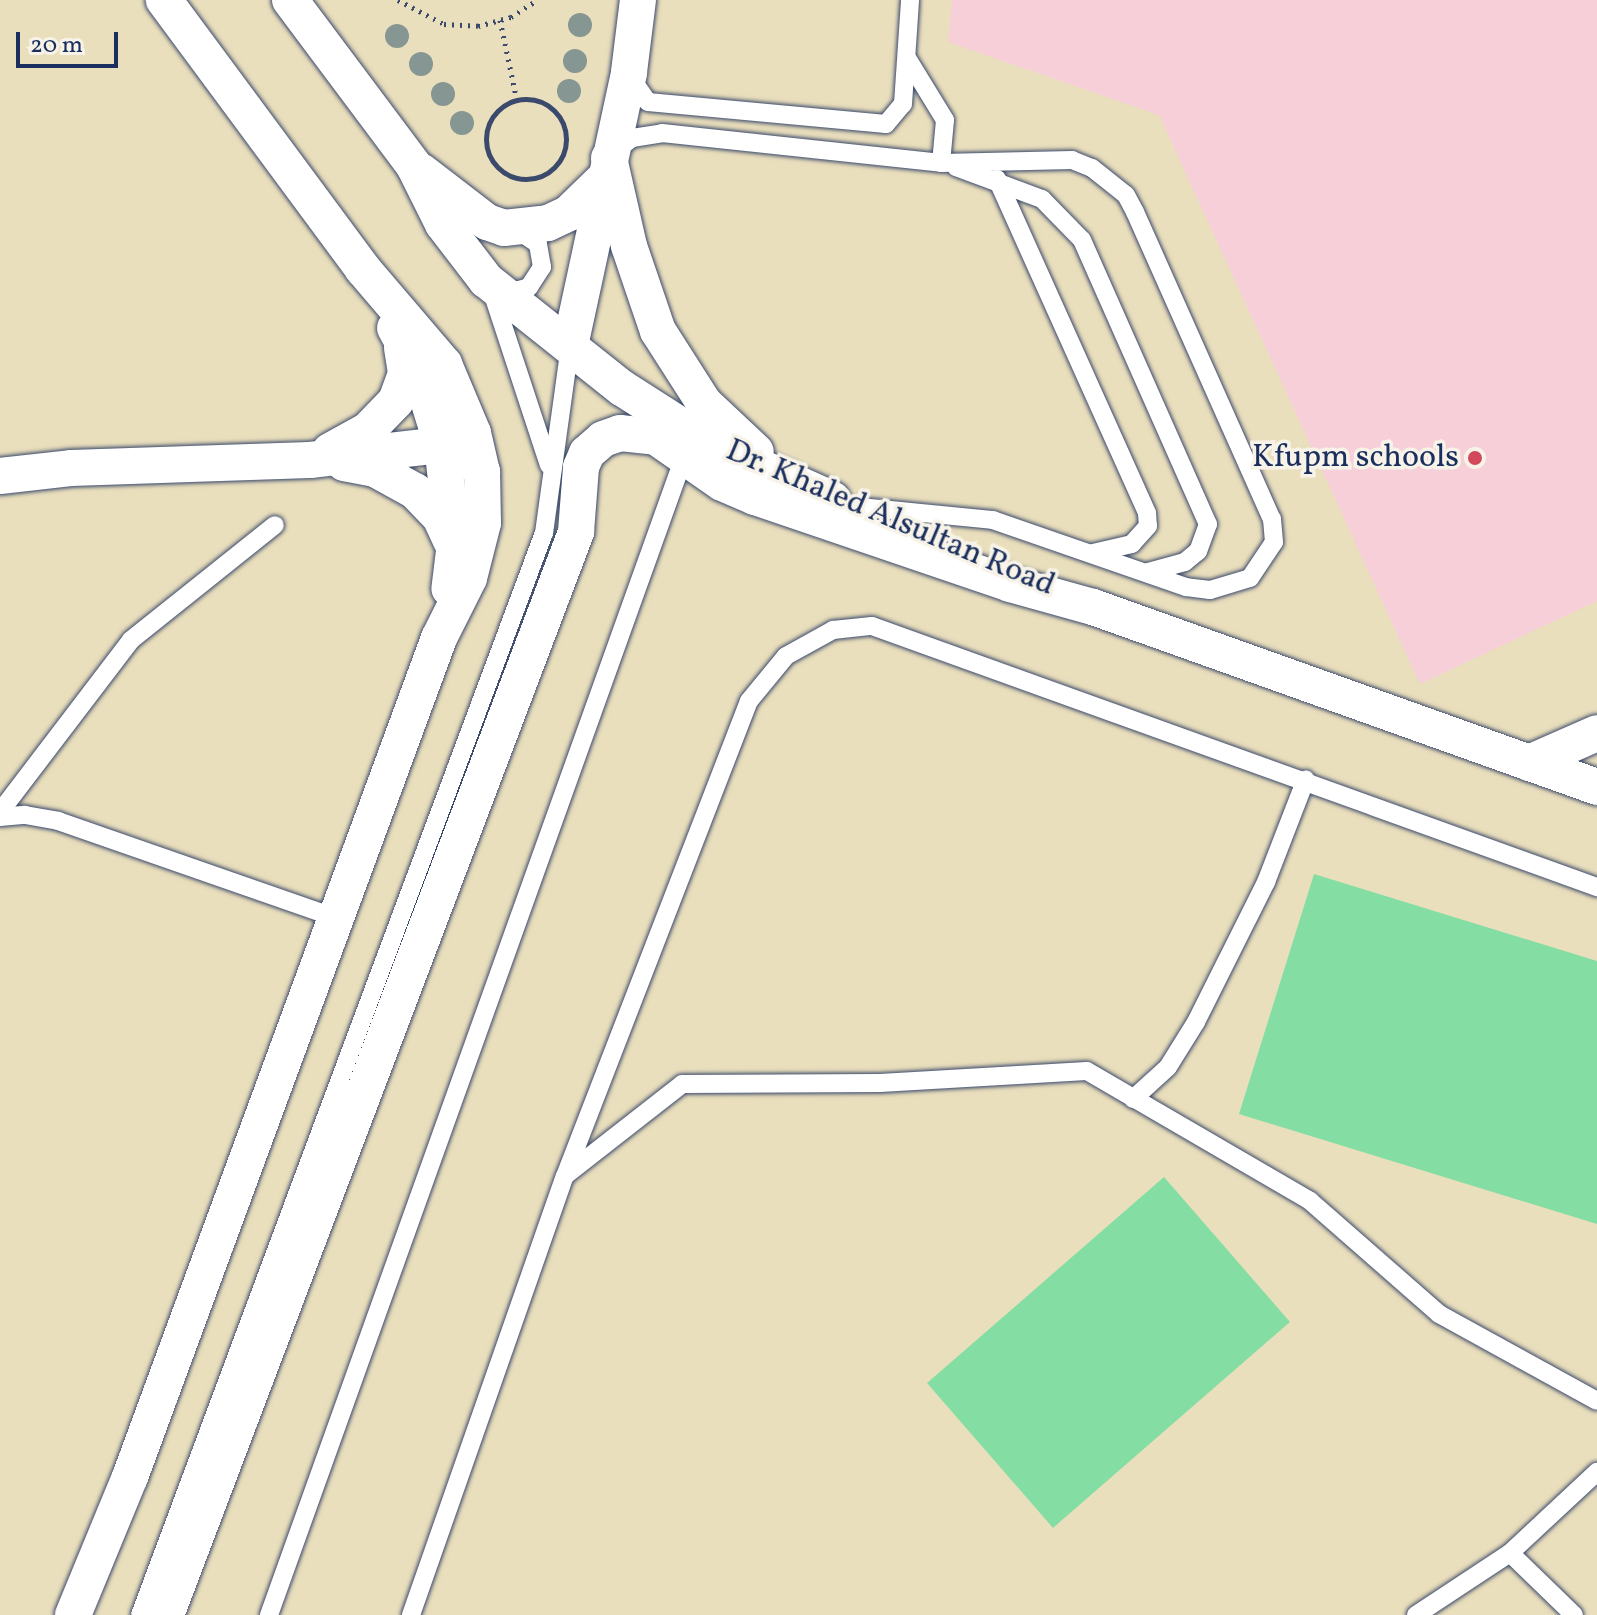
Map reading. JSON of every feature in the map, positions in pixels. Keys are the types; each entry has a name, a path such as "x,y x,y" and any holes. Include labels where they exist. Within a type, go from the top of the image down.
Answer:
{"street":[{"path":"73,1615 130,1477 333,917 439,638 469,578 483,523 482,472 465,408 444,364 363,269 164,0"},
{"path":"290,0 414,166 487,222 504,228 548,223 569,213 607,168"},
{"path":"570,346 629,72 638,0"},
{"name":"Dr. Khaled Alsultan Road","path":"414,166 443,224 495,288 622,388 711,445 818,493 1013,564 1093,607"},
{"path":"607,168 642,290 678,369 729,430 818,493"},
{"path":"363,269 420,374 442,445 454,551 439,638"},
{"path":"310,460 368,430 396,401 406,373 400,336"},
{"name":"Dr. Khaled Alsultan Road","path":"166,1615 576,532 581,467 587,453 603,439 638,433 656,437 684,457 755,497 1010,584 1093,607 1597,787"},
{"path":"0,476 71,468 310,460 442,445 461,447 482,472"},
{"path":"310,460 351,463 400,480 440,517 454,551"},
{"path":"1529,763 1597,733"}],"lane":[{"path":"629,72 648,102 876,126 900,112 910,0"},
{"path":"907,58 945,120 941,163"},
{"path":"607,168 632,138 662,133 941,163 1072,160 1110,180 1135,212 1272,519 1274,542 1250,578 1227,588 1186,587 993,520 851,506"},
{"path":"941,163 997,179 1057,209 1082,240 1205,509 1208,524 1198,551 1171,570 1145,573"},
{"path":"997,179 1147,513 1148,526 1132,544 1087,553"},
{"path":"504,228 538,244 542,267 529,287 495,288 546,450 552,482"},
{"path":"140,1615 544,533 570,346"},
{"path":"269,1615 684,457"},
{"path":"0,814 131,640 275,525"},
{"path":"411,1615 565,1176 749,701 786,656 833,630 872,626 1306,779 1597,887"},
{"path":"1133,1099 1168,1067 1196,1022 1266,882 1306,779"},
{"path":"0,814 58,821 333,917"},
{"path":"565,1176 682,1084 880,1083 1087,1071 1310,1201 1439,1314 1597,1401"},
{"path":"1416,1615 1510,1553 1597,1472"},
{"path":"1510,1553 1574,1615"}],"path":[{"path":"398,0 444,24 478,26 500,20 537,0"},
{"path":"500,20 517,101"},
{"path":"517,101 548,105 566,136 560,160 530,179 505,173 486,142 493,118 517,101"}],"shaded area":[{"path":"952,0 1597,0 1597,601 1420,684 1159,115 948,42"}],"green space":[{"path":"1314,874 1597,961 1597,1224 1239,1114"},
{"path":"1164,1177 1290,1322 1053,1528 927,1383"}],"place":[{"name":"Kfupm schools","path":"1475,458"}]}
